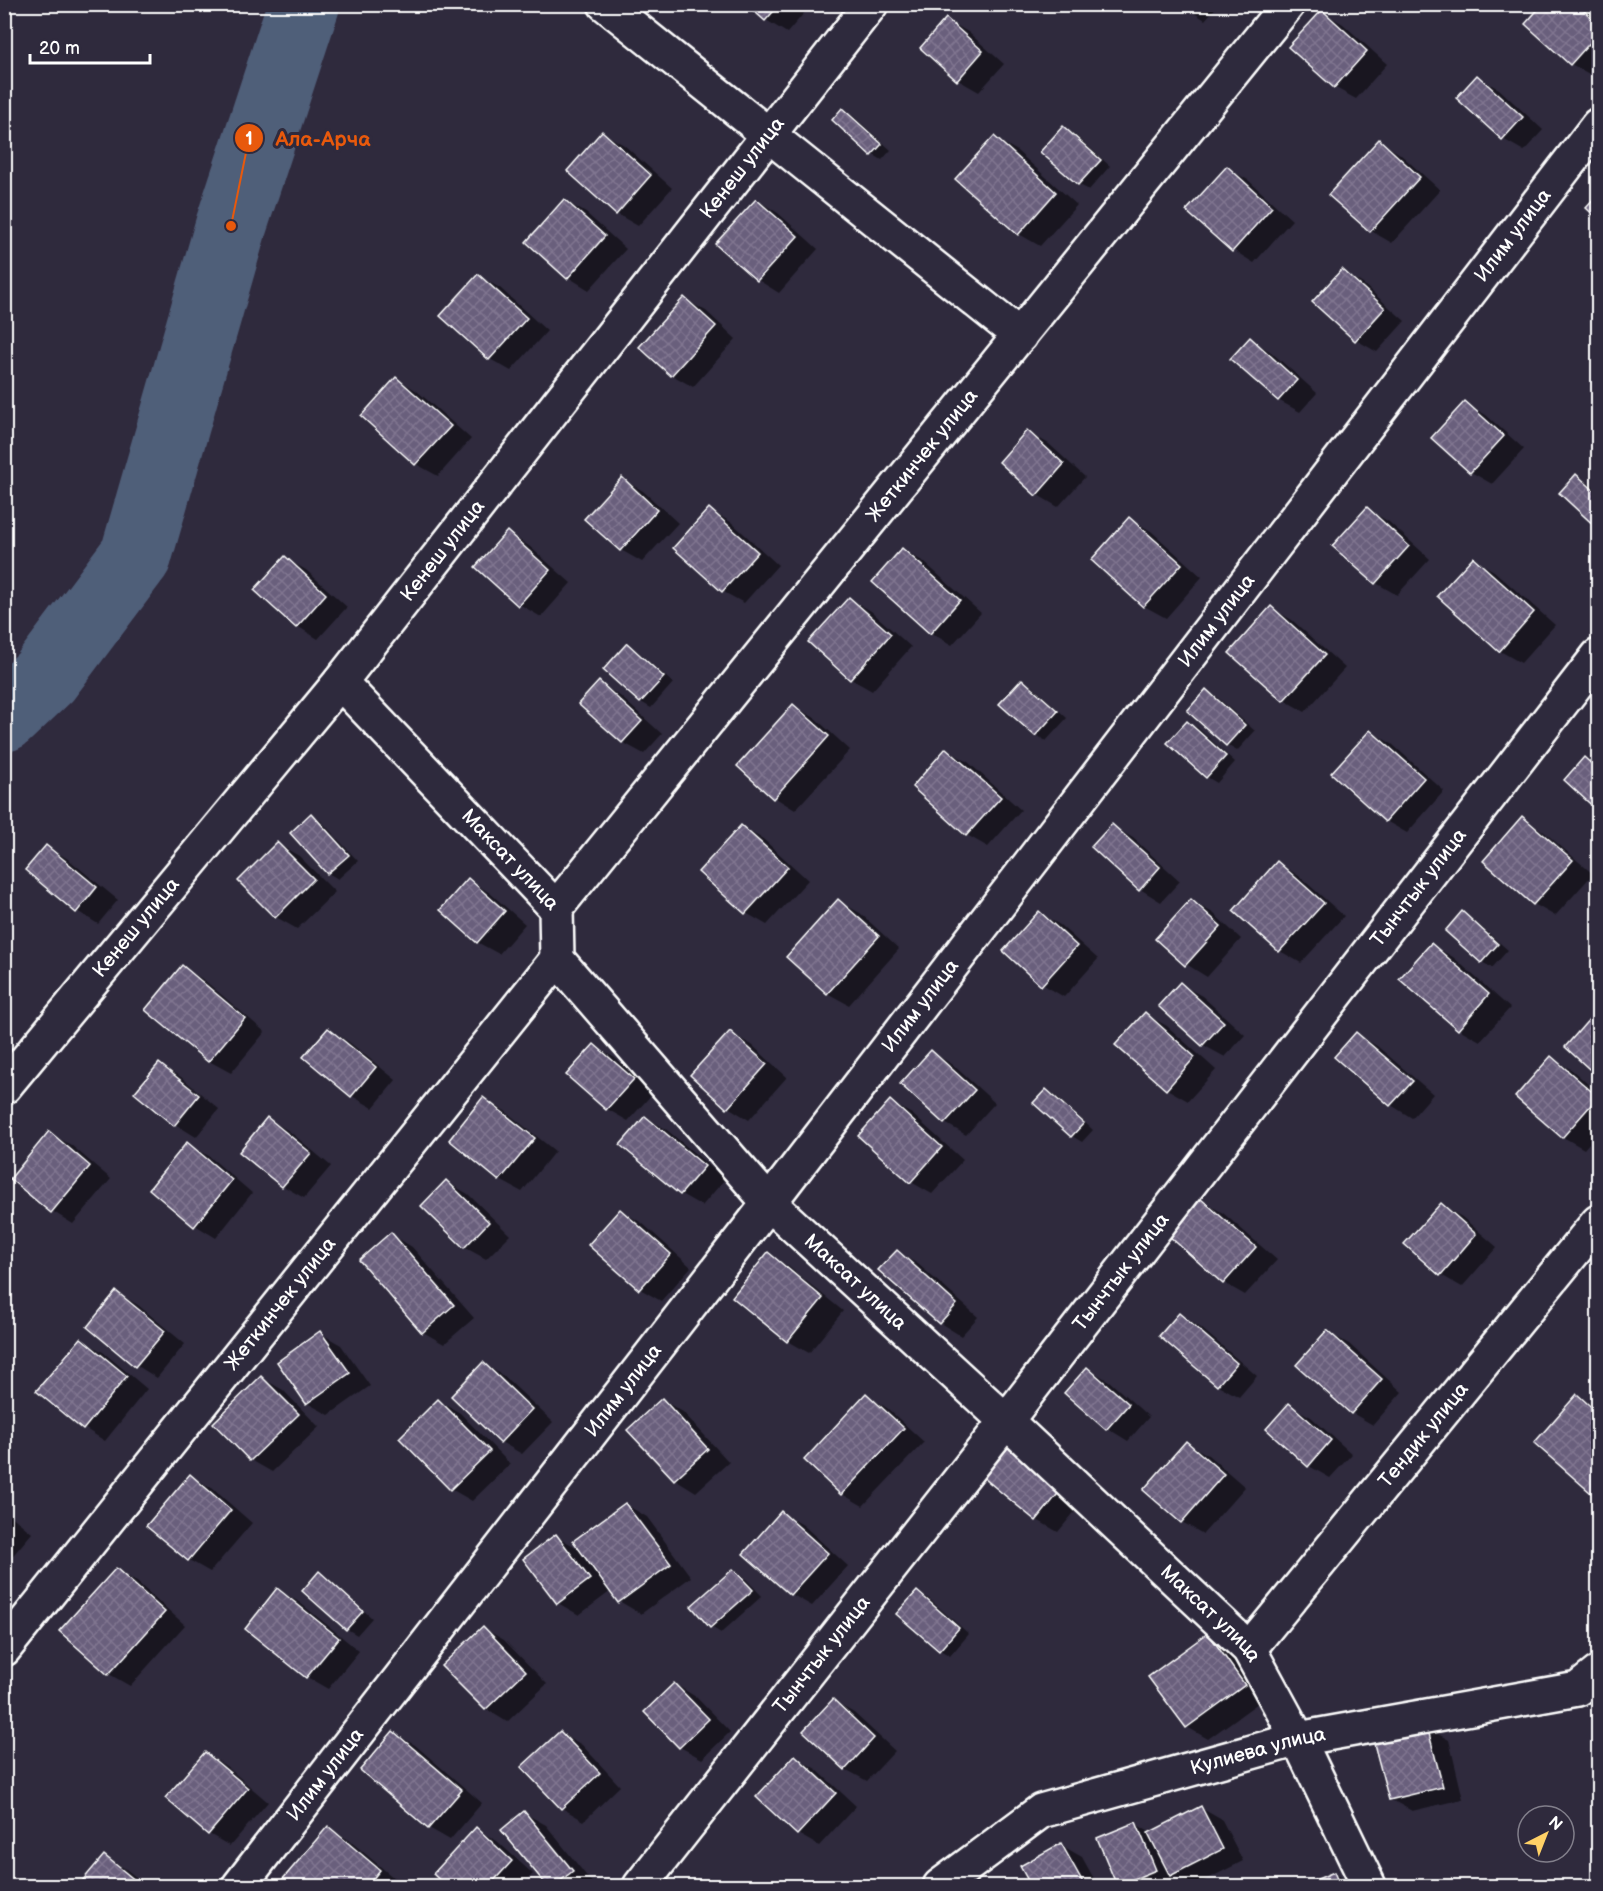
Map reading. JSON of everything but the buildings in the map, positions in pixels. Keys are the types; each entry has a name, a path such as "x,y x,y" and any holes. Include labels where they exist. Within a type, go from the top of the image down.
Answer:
{"street":[{"path":"605,4 1020,336"},
{"name":"Кенеш улица","path":"4,1087 340,682 871,4"},
{"name":"Жеткинчек улица","path":"556,908 1288,4"},
{"name":"Илим улица","path":"239,1887 1599,125"},
{"name":"Тынчтык улица","path":"640,1887 1599,656"},
{"name":"Максат улица","path":"340,682 556,908 557,959 769,1203 1006,1420 1249,1649 1298,1739 1369,1887"},
{"name":"Жеткинчек улица","path":"4,1649 557,959"},
{"name":"Тендик улица","path":"1249,1649 1599,1222"},
{"name":"Кулиева улица","path":"940,1887 1041,1812 1298,1739 1578,1689 1599,1673"}],"waterway":[{"path":"4,716 45,677 136,556 231,226 304,4"}],"place":[{"name":"Ала-Арча","path":"231,226"}]}
